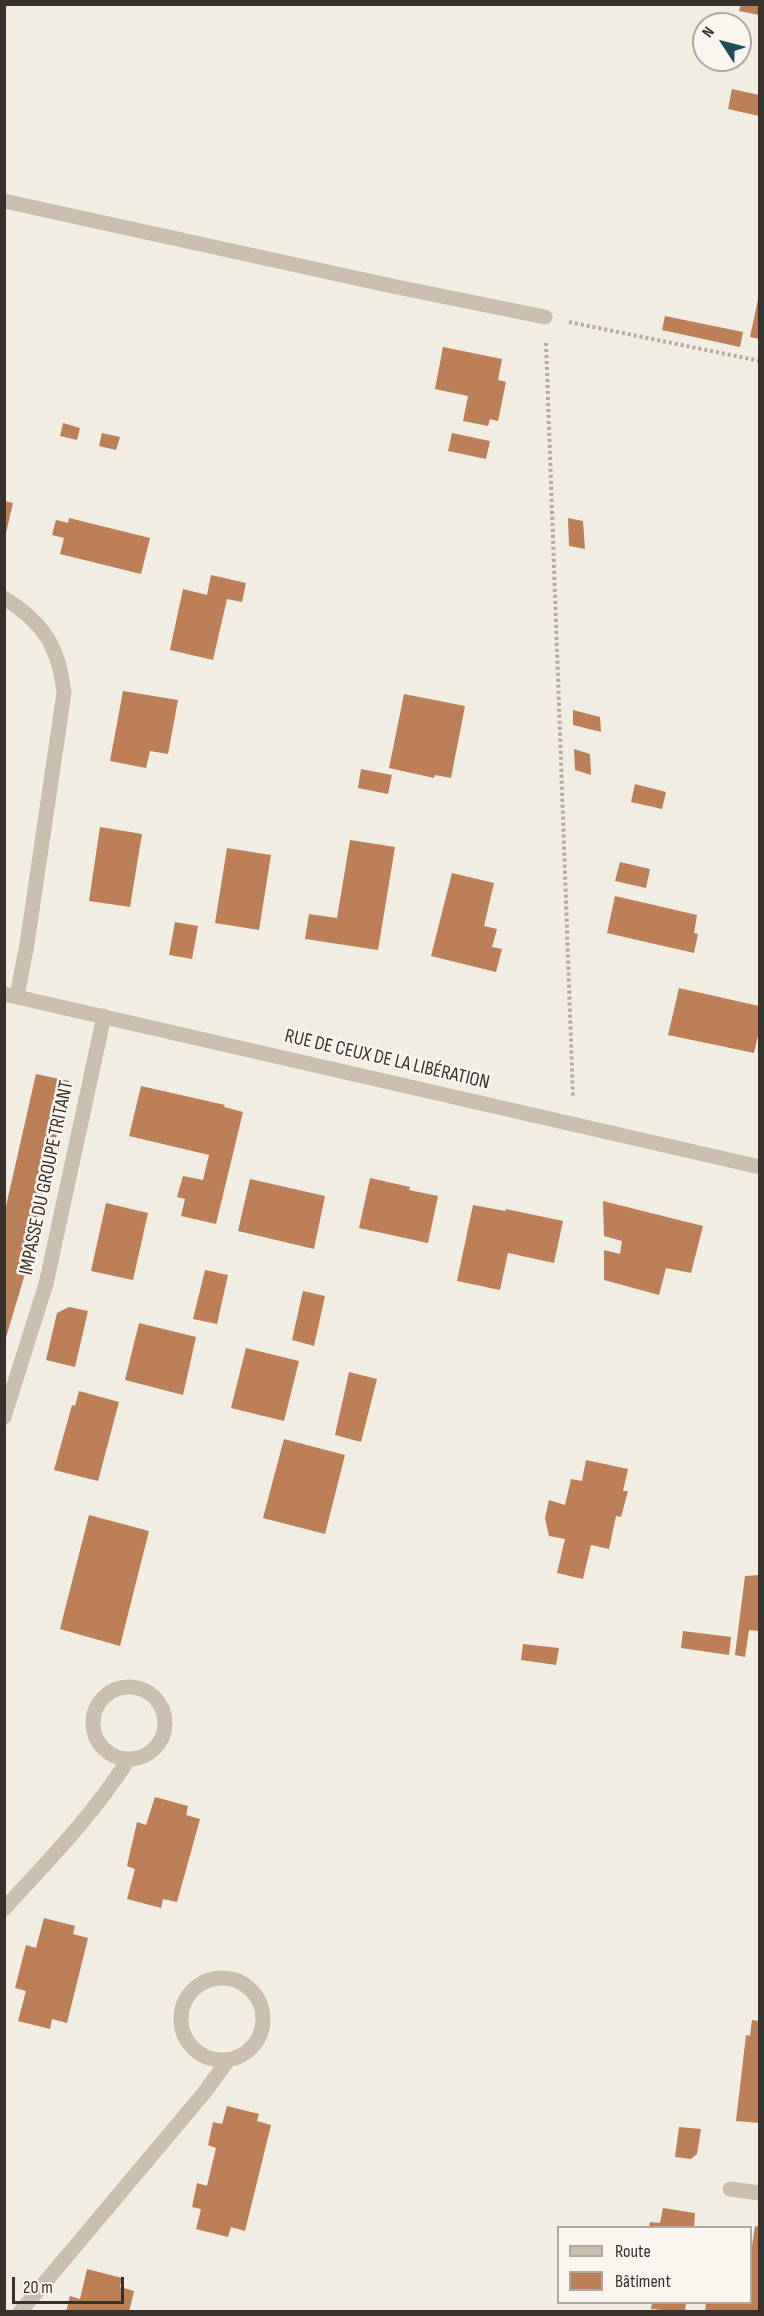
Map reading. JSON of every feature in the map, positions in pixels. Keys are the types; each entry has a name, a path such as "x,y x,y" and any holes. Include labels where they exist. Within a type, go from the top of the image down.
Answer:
{"street":[{"path":"4,201 381,284 545,317"},
{"path":"4,598 21,608 39,625 52,644 61,669 64,693 27,944 11,995"},
{"name":"RUE DE CEUX DE LA LIBÉRATION","path":"11,995 759,1167"},
{"name":"IMPASSE DU GROUPE TRITANT","path":"4,1417 46,1284 104,1016"},
{"path":"4,1909 86,1818 108,1791 128,1760 147,1756 159,1745 164,1735 165,1712 151,1693 130,1686 118,1688 107,1694 98,1703 93,1715 93,1728 97,1740 115,1757 128,1760"},
{"path":"20,2312 204,2093 228,2060 241,2055 252,2046 260,2034 263,2020 261,2006 254,1993 243,1983 230,1978 215,1978 203,1982 185,2000 181,2025 189,2042 203,2056 228,2060"},
{"path":"730,2189 759,2193"}],"path":[{"path":"574,1125 545,317 759,362"}],"building":[{"path":"741,4 759,4 759,15 739,11"},
{"path":"732,89 759,95 759,116 728,109"},
{"path":"759,295 759,339 750,337"},
{"path":"665,316 743,332 740,347 662,330"},
{"path":"443,347 502,359 498,380 506,382 498,421 490,419 488,426 463,421 468,396 435,389"},
{"path":"63,423 80,428 77,440 60,436"},
{"path":"102,433 120,437 116,450 99,446"},
{"path":"452,433 490,441 486,459 448,451"},
{"path":"4,501 13,503 5,537 4,537"},
{"path":"69,518 150,538 141,574 60,554 64,538 52,535 56,520 68,523"},
{"path":"568,518 583,521 585,549 569,546"},
{"path":"211,575 246,583 242,602 227,599 213,660 170,650 183,589 207,595"},
{"path":"123,691 178,700 168,754 150,751 146,768 110,761"},
{"path":"404,694 465,706 451,778 435,775 434,778 389,768"},
{"path":"573,710 600,717 601,732 573,725"},
{"path":"574,749 590,754 591,775 575,770"},
{"path":"361,769 392,775 388,794 358,788"},
{"path":"635,784 666,792 662,809 631,802"},
{"path":"100,827 142,834 130,907 89,901"},
{"path":"350,840 395,847 378,950 305,939 309,914 337,918"},
{"path":"227,848 271,855 259,930 215,923"},
{"path":"620,862 650,869 646,888 615,881"},
{"path":"452,873 494,883 484,926 497,929 492,947 502,949 496,972 431,956"},
{"path":"615,896 697,915 694,933 698,934 694,953 607,933"},
{"path":"175,922 198,926 192,959 169,955"},
{"path":"679,988 759,1006 759,1031 754,1053 668,1035"},
{"path":"36,1074 69,1081 24,1277 5,1341 4,1215"},
{"path":"141,1086 225,1105 224,1107 243,1112 216,1224 181,1216 185,1199 177,1197 183,1176 203,1180 209,1155 129,1136"},
{"path":"370,1178 438,1196 428,1243 359,1228"},
{"path":"250,1179 325,1196 314,1249 238,1231"},
{"path":"603,1201 703,1226 691,1273 666,1268 659,1295 604,1280 604,1250 620,1254 622,1241 604,1236"},
{"path":"106,1203 148,1213 133,1280 91,1271"},
{"path":"473,1205 505,1211 506,1209 563,1221 554,1263 508,1253 500,1290 457,1281"},
{"path":"205,1270 228,1275 217,1324 193,1319"},
{"path":"303,1291 325,1296 314,1346 292,1340"},
{"path":"69,1307 88,1311 75,1367 46,1360 57,1313"},
{"path":"139,1323 196,1337 183,1395 125,1380"},
{"path":"246,1348 299,1361 284,1421 231,1408"},
{"path":"349,1372 377,1379 361,1442 335,1435"},
{"path":"79,1391 119,1402 98,1481 54,1470 72,1405 75,1406"},
{"path":"284,1439 345,1455 325,1534 263,1518"},
{"path":"586,1460 628,1469 623,1491 628,1491 621,1517 616,1516 609,1549 591,1545 583,1579 557,1573 565,1539 549,1536 545,1518 549,1500 565,1505 571,1479 582,1481"},
{"path":"89,1515 149,1531 120,1646 60,1629"},
{"path":"759,1575 759,1631 749,1630 745,1657 735,1655 745,1576"},
{"path":"683,1631 731,1637 729,1655 681,1648"},
{"path":"523,1644 559,1648 556,1665 521,1660"},
{"path":"155,1797 188,1806 186,1815 200,1819 177,1902 163,1899 161,1908 127,1899 135,1869 127,1866 137,1822 146,1825"},
{"path":"44,1918 75,1926 73,1934 88,1938 67,2023 52,2019 50,2029 18,2021 26,1991 15,1988 26,1945 36,1948"},
{"path":"752,2020 759,2021 759,2123 736,2121 746,2035 750,2036"},
{"path":"227,2106 259,2114 257,2121 271,2125 245,2231 231,2227 228,2237 196,2229 201,2209 192,2207 197,2183 207,2186 216,2148 208,2145 213,2122 222,2124"},
{"path":"679,2127 701,2129 697,2154 691,2159 675,2157"},
{"path":"663,2208 695,2213 694,2226 649,2226 650,2222 660,2223"},
{"path":"755,2226 759,2227 759,2312 705,2312 706,2304 752,2304 752,2246"},
{"path":"87,2269 122,2278 120,2287 134,2291 129,2312 66,2312 70,2296 80,2299"},
{"path":"652,2304 686,2304 685,2312 651,2309"}]}
